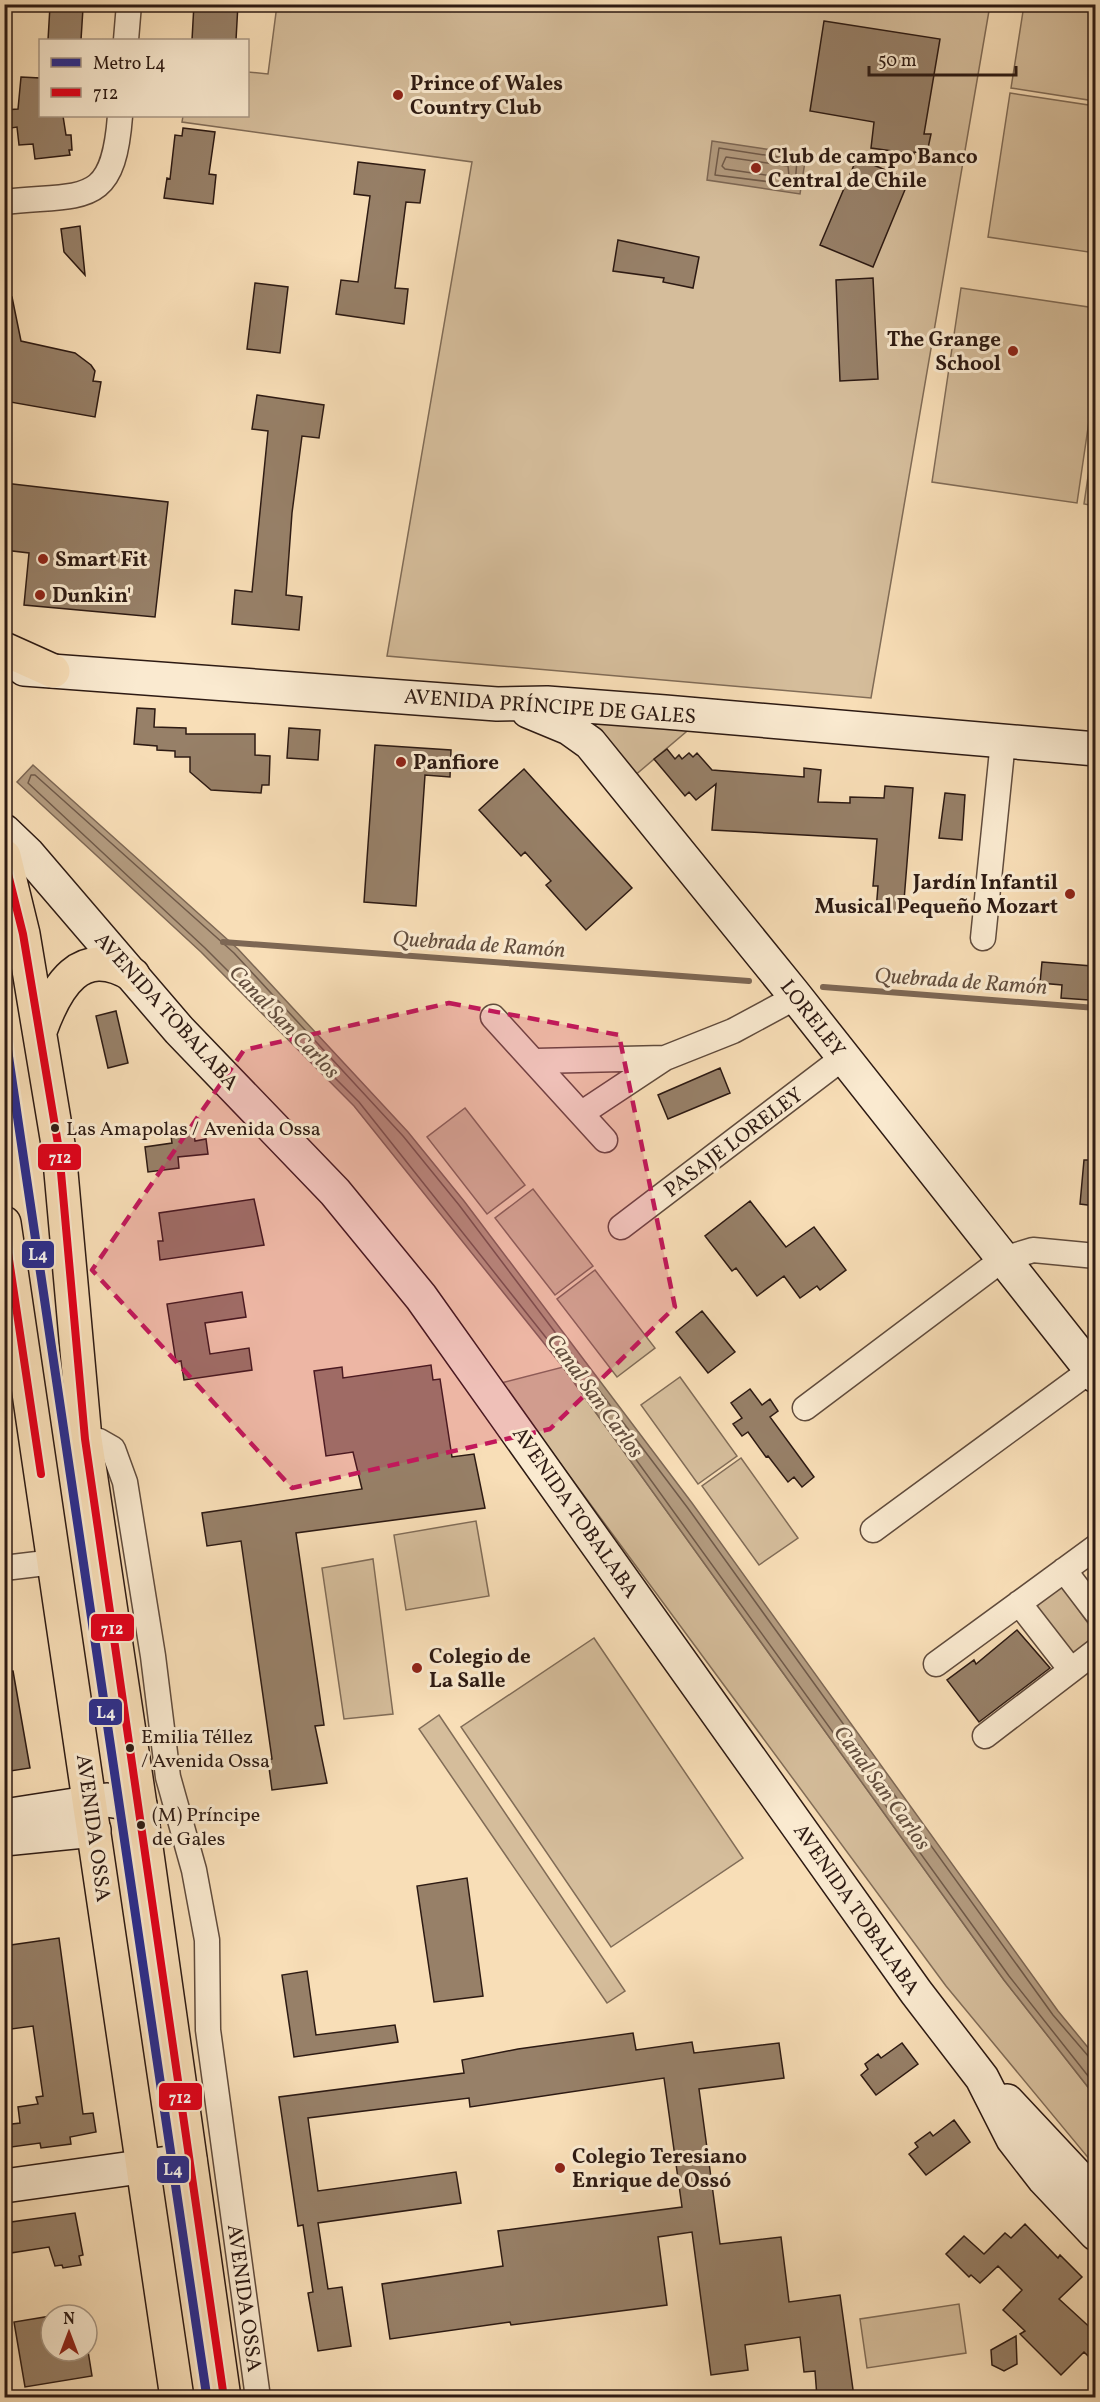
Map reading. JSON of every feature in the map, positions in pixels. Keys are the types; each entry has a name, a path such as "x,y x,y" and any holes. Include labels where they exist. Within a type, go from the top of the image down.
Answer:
{"main road":[{"path":"4,649 53,671"},
{"name":"AVENIDA PRÍNCIPE DE GALES","path":"4,667 496,704 547,703 1095,749"},
{"name":"LORELEY","path":"496,704 551,719 590,743 844,1057 1093,1373"},
{"name":"AVENIDA TOBALABA","path":"4,831 28,854 179,1030 334,1192 421,1297 916,1992 982,2078 1013,2139 1044,2179 1095,2234"},
{"name":"AVENIDA OSSA","path":"4,856 23,934 67,1215 85,1439 140,1805 224,2397"},
{"path":"40,1031 56,994 74,973 86,966 102,964 123,969 133,975"},
{"name":"AVENIDA OSSA","path":"4,1223 13,1338 37,1444 177,2397"},
{"path":"37,1444 85,1439"},
{"path":"4,1839 92,1816 107,1800 140,1805"},
{"path":"4,1816 92,1816"},
{"path":"982,2078 1095,2196"},
{"path":"4,2186 190,2160"}],"street":[{"path":"126,39 129,4"},
{"path":"4,202 79,193 94,190 101,185 108,176 117,151 120,117"},
{"path":"983,938 1003,741"},
{"path":"582,1113 665,1058 733,1031 788,987"},
{"path":"493,1017 536,1061 605,1140"},
{"name":"PASAJE LORELEY","path":"621,1227 844,1057"},
{"path":"536,1061 665,1058"},
{"path":"805,1408 1003,1259 1034,1250 1095,1256"},
{"path":"873,1530 1093,1373"},
{"name":"AVENIDA OSSA","path":"85,1439 99,1441 112,1449 125,1482 153,1656 168,1777 194,1870 207,1940 208,2030 258,2397"},
{"path":"936,1664 1095,1547"},
{"path":"4,1568 54,1562"},
{"path":"1064,1570 1095,1612"},
{"path":"1019,1603 1071,1670"},
{"path":"986,1736 1095,1651"},
{"path":"190,2160 225,2156"}],"highlighted area":[{"path":"449,1003 619,1035 675,1307 550,1429 292,1488 92,1270 244,1050"}],"shaded area":[{"name":"Club de campo Banco Central de Chile","path":"277,5 990,5 871,698 387,656 472,162 182,122 183,117 249,117 249,72 268,74"},
{"path":"1024,5 1095,5 1095,101 1011,88"},
{"path":"1010,93 1095,106 1095,253 988,237"},
{"path":"961,288 1095,308 1095,380 1077,503 932,482"},
{"path":"1095,429 1096,506 1084,504"},
{"path":"572,712 693,726 633,777"},
{"path":"465,1108 525,1185 487,1214 427,1137"},
{"path":"533,1189 593,1266 555,1295 495,1218"},
{"path":"595,1270 655,1348 617,1377 557,1299"},
{"path":"563,1367 1004,1980 1095,2096 1095,2166 946,1986 501,1383"},
{"path":"680,1377 737,1456 698,1484 641,1405"},
{"path":"741,1458 798,1538 759,1565 702,1486"},
{"path":"476,1521 489,1596 406,1610 394,1535"},
{"path":"373,1559 393,1714 344,1719 322,1568"},
{"path":"1061,1585 1095,1633 1095,1643 1073,1659 1034,1605"},
{"path":"594,1638 743,1858 611,1947 461,1727"},
{"path":"439,1715 625,1991 607,2003 419,1729"},
{"path":"959,2304 966,2353 867,2368 860,2319"}],"water":[{"name":"Club de campo Banco Central de Chile","path":"712,141 806,155 800,194 707,180"},
{"name":"Canal San Carlos","path":"33,765 238,949 408,1132 464,1201 692,1503 1058,2011 1095,2056 1095,2096 1004,1980 563,1367 354,1106 201,952 17,782"}],"building":[{"path":"194,4 238,4 236,39 192,39"},
{"path":"50,6 83,8 81,39 48,39"},
{"path":"824,21 940,39 924,134 931,134 927,153 914,152 914,154 871,148 874,122 810,111"},
{"path":"21,77 39,78 39,117 63,117 66,135 71,135 70,155 35,159 33,144 19,145 17,127 4,129 4,110 18,109"},
{"path":"183,128 215,132 209,174 216,175 213,204 164,198 167,178 170,179 175,135 182,136"},
{"path":"857,158 909,180 873,267 820,245"},
{"path":"358,162 425,170 420,203 406,202 395,288 408,289 404,324 336,314 341,280 358,282 370,196 354,194"},
{"path":"80,226 85,275 64,252 61,229"},
{"path":"618,240 699,257 693,288 663,282 664,278 613,271"},
{"path":"873,278 878,379 840,381 836,280"},
{"path":"255,283 288,287 280,353 247,349"},
{"path":"12,297 21,341 75,353 91,365 95,371 93,381 101,382 95,417 10,402 11,396 4,395 4,298"},
{"path":"257,395 324,405 319,438 302,436 292,513 286,595 302,597 299,630 232,624 235,590 252,592 268,431 252,429"},
{"path":"4,483 168,502 155,617 24,605 29,553 4,550"},
{"path":"137,708 155,709 154,727 186,728 186,734 255,734 255,755 270,756 269,785 262,785 261,793 211,790 190,772 190,757 175,757 175,751 157,750 157,746 134,744"},
{"path":"289,728 320,730 318,760 287,758"},
{"path":"375,745 451,750 450,777 425,775 416,906 364,902"},
{"path":"667,749 675,759 679,755 682,759 689,753 693,757 697,753 712,770 804,777 804,768 821,770 818,802 850,803 850,797 884,798 885,786 913,788 903,913 876,911 878,886 873,886 877,839 712,830 716,784 696,800 689,792 685,796 654,759"},
{"path":"524,769 632,888 586,930 546,885 551,881 525,852 521,856 479,810"},
{"path":"945,793 965,795 962,840 939,838"},
{"path":"1042,962 1092,966 1089,1000 1061,998 1062,985 1040,983"},
{"path":"116,1011 128,1063 108,1068 96,1016"},
{"path":"720,1068 730,1093 668,1119 658,1095"},
{"path":"194,1134 195,1141 206,1139 208,1154 178,1157 179,1168 148,1172 145,1147 172,1143 171,1136"},
{"path":"1084,1160 1095,1160 1095,1206 1080,1204"},
{"path":"254,1199 264,1245 160,1260 158,1241 163,1241 159,1213"},
{"path":"750,1201 786,1247 814,1227 846,1270 820,1290 817,1286 800,1298 784,1276 757,1296 736,1268 732,1271 705,1236"},
{"path":"242,1292 246,1317 205,1323 210,1354 249,1348 252,1370 184,1380 181,1361 176,1362 167,1304"},
{"path":"702,1311 735,1352 708,1373 676,1332"},
{"path":"431,1365 433,1380 440,1379 452,1457 474,1454 485,1508 296,1533 324,1725 315,1726 327,1783 272,1790 268,1760 272,1759 241,1541 207,1546 202,1513 362,1489 353,1452 326,1456 314,1371 342,1367 343,1378"},
{"path":"750,1389 762,1405 770,1399 778,1411 770,1417 814,1477 802,1487 794,1477 788,1482 748,1432 742,1436 733,1424 742,1418 731,1403"},
{"path":"1017,1630 1050,1668 979,1722 947,1680 974,1660 976,1664"},
{"path":"13,1671 30,1768 4,1772 4,1672"},
{"path":"467,1878 483,1996 434,2002 417,1886"},
{"path":"59,1938 83,2114 93,2113 96,2132 70,2137 71,2144 41,2148 40,2143 4,2148 4,2125 20,2123 18,2107 38,2104 36,2097 43,2096 33,2026 4,2030 4,1946"},
{"path":"307,1971 316,2035 395,2025 398,2042 294,2057 282,1975"},
{"path":"633,2033 636,2050 692,2042 694,2053 779,2043 784,2078 699,2089 720,2244 781,2237 789,2302 840,2295 854,2397 817,2397 815,2371 804,2372 800,2337 745,2345 748,2370 711,2375 692,2232 658,2237 667,2305 511,2325 510,2322 390,2339 382,2284 503,2266 498,2231 682,2207 664,2078 470,2107 469,2098 308,2118 318,2191 456,2172 461,2203 318,2223 328,2289 342,2287 351,2346 318,2351 308,2293 313,2292 303,2225 298,2226 279,2097 464,2073 462,2060 518,2049"},
{"path":"902,2043 918,2064 876,2095 861,2075 868,2069 865,2064 878,2054 881,2058"},
{"path":"954,2120 970,2142 926,2175 909,2154 918,2147 915,2143 930,2132 933,2136"},
{"path":"75,2213 83,2255 79,2256 81,2265 63,2268 62,2265 55,2266 49,2247 4,2254 4,2223"},
{"path":"1025,2224 1058,2258 1060,2255 1082,2277 1059,2299 1095,2332 1095,2363 1084,2352 1061,2375 1020,2334 1025,2331 1003,2310 1022,2290 998,2266 980,2283 971,2275 969,2277 946,2254 964,2236 984,2254 1005,2233 1011,2238"},
{"path":"39,2318 39,2363 90,2363 92,2376 25,2387 14,2322"},
{"path":"1016,2336 1017,2364 1004,2371 992,2365 991,2350"}],"waterway":[{"name":"Quebrada de Ramón","path":"223,942 749,981"},
{"name":"Quebrada de Ramón","path":"823,987 1096,1008"}],"metro line":[{"name":"L4","path":"4,1026 207,2398"}],"transit line":[{"name":"712","path":"4,858 23,934 59,1150 85,1439 224,2398"},
{"name":"712","path":"4,1226 41,1474"}],"place":[{"name":"Prince of Wales Country Club","path":"398,95"},
{"name":"Club de campo Banco Central de Chile","path":"756,168"},
{"name":"The Grange School","path":"1013,351"},
{"name":"Smart Fit","path":"43,559"},
{"name":"Dunkin'","path":"40,595"},
{"name":"Panfiore","path":"401,762"},
{"name":"Jardín Infantil Musical Pequeño Mozart","path":"1070,894"},
{"name":"Las Amapolas / Avenida Ossa","path":"55,1128"},
{"name":"Colegio de La Salle","path":"417,1668"},
{"name":"Emilia Téllez / Avenida Ossa","path":"130,1748"},
{"name":"(M) Príncipe de Gales","path":"141,1825"},
{"name":"Colegio Teresiano Enrique de Ossó","path":"560,2168"}]}
